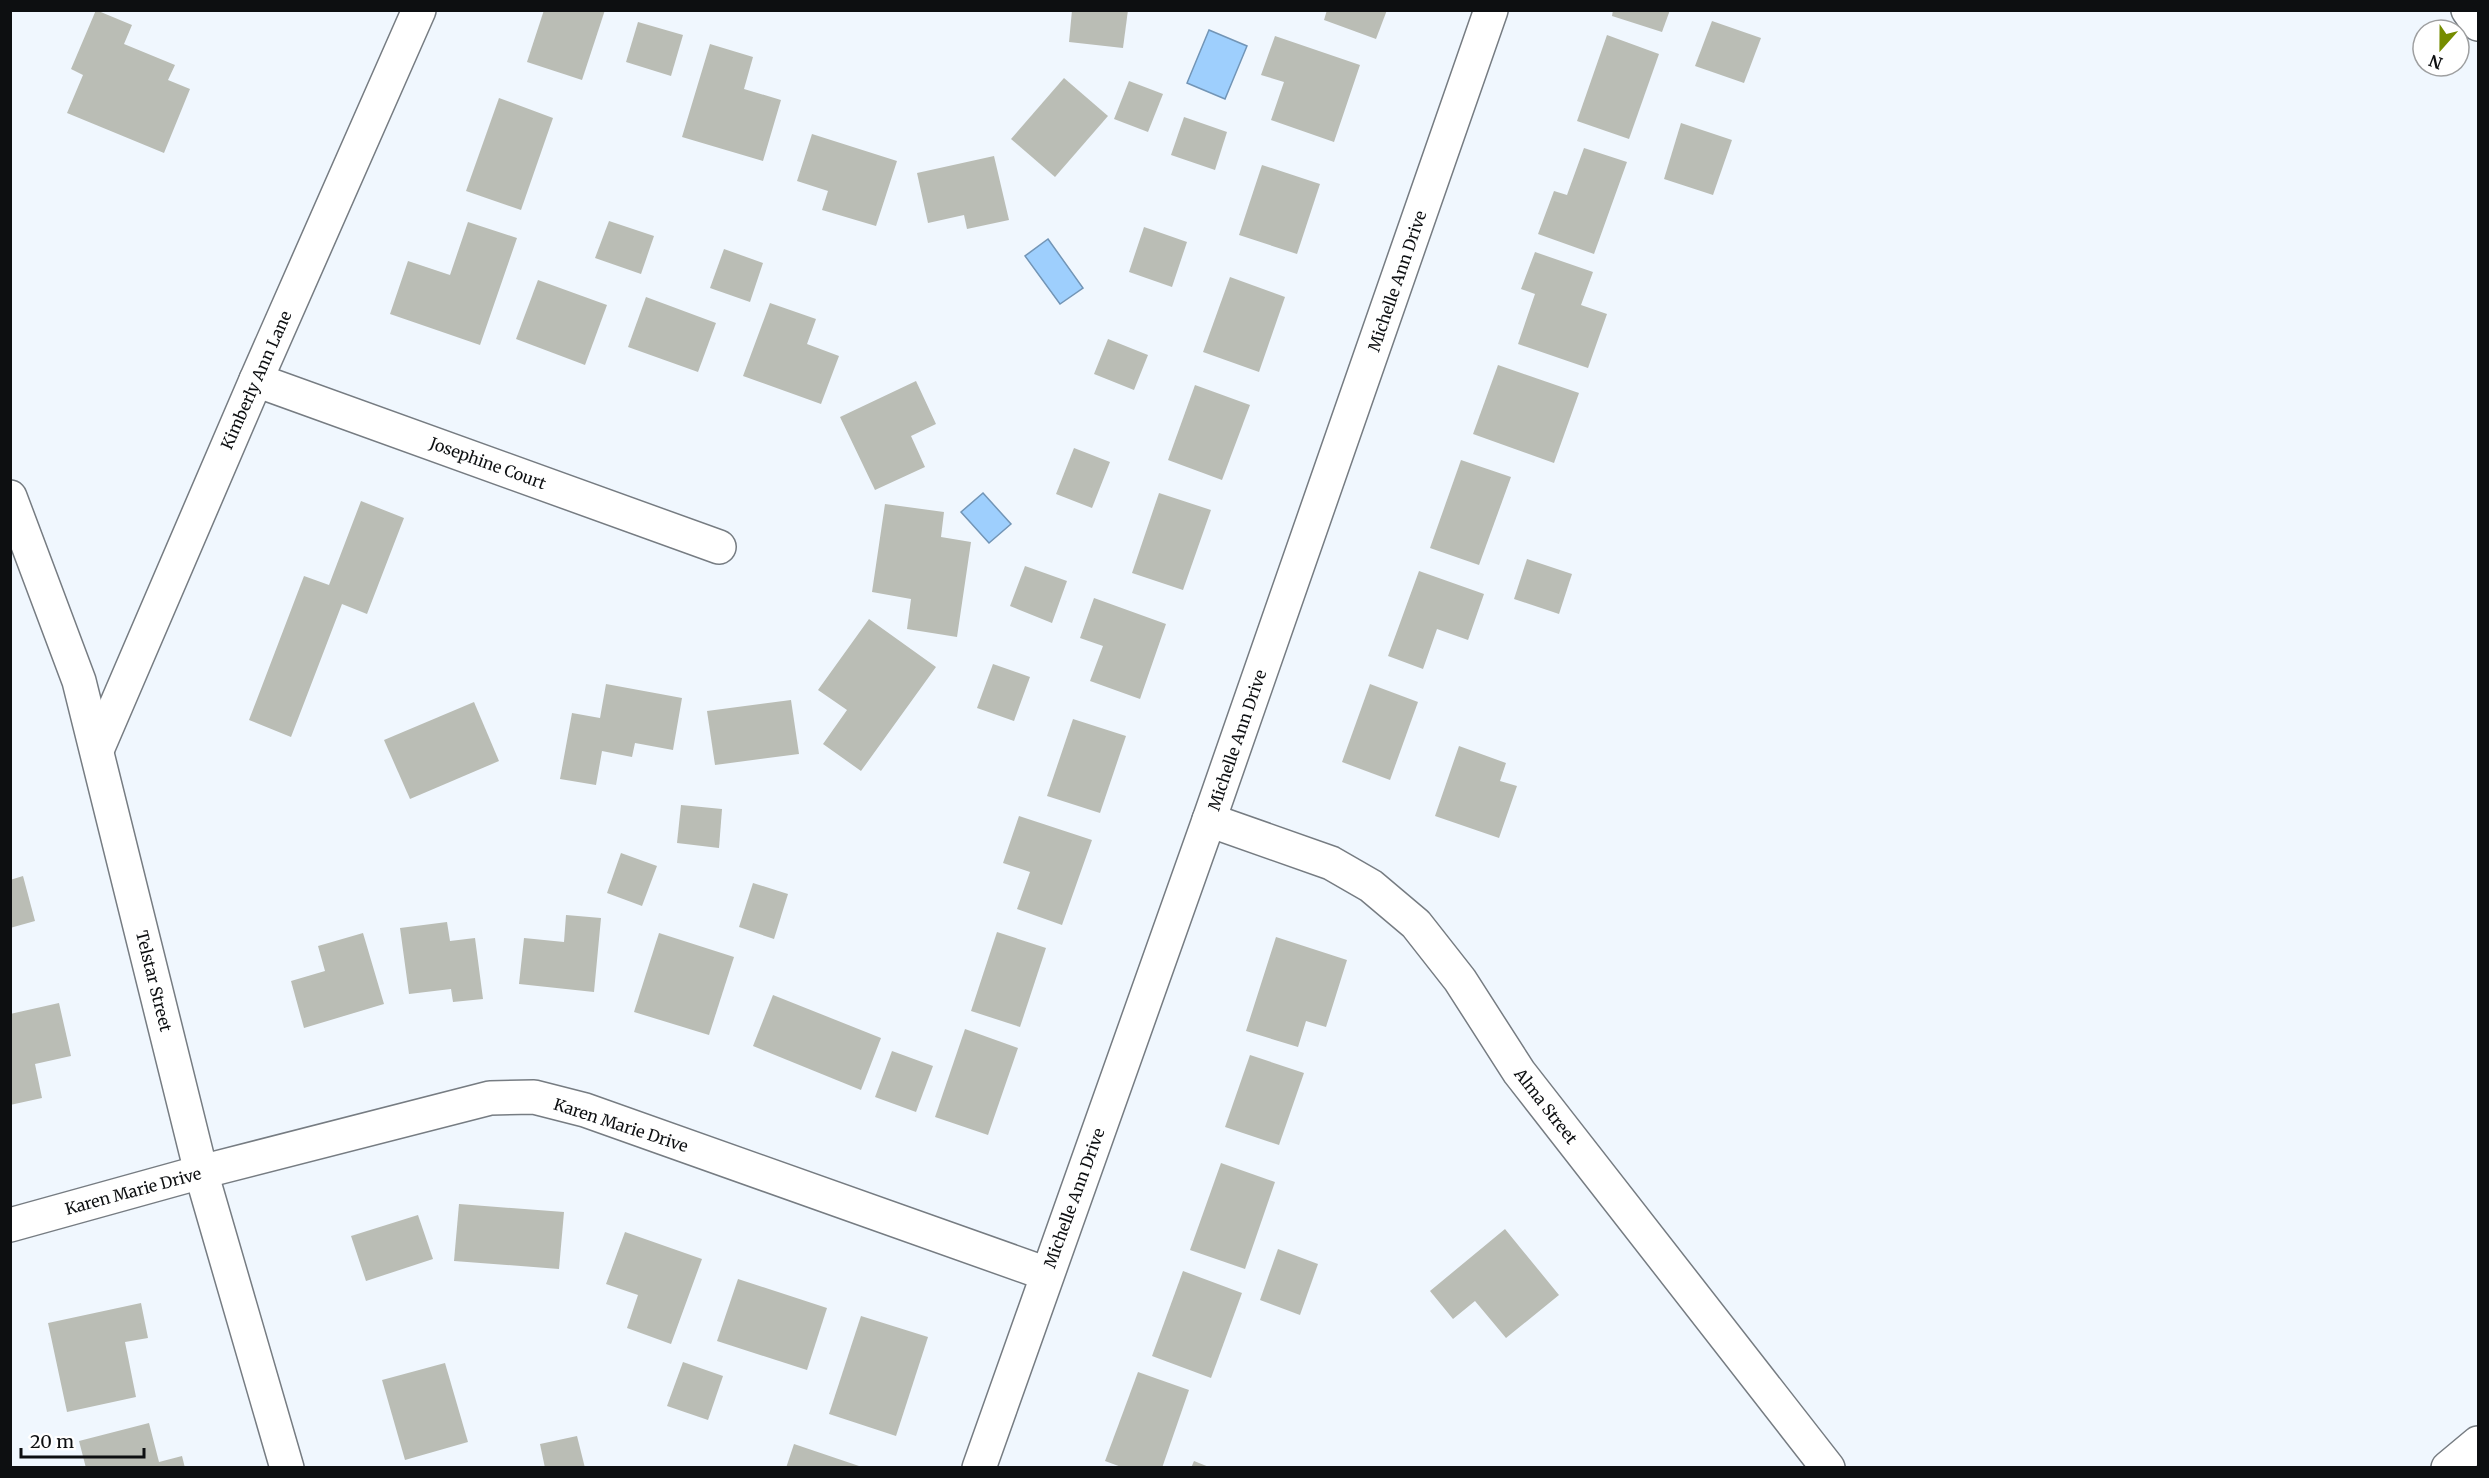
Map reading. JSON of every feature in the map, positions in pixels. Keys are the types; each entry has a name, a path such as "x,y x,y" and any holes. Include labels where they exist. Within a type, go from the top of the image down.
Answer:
{"street":[{"name":"Kimberly Ann Lane","path":"97,750 256,380 419,10"},
{"name":"Michelle Ann Drive","path":"979,1467 1209,820 1491,10"},
{"path":"2468,10 2478,24"},
{"name":"Josephine Court","path":"256,380 719,547"},
{"name":"Telstar Street","path":"10,497 79,681 201,1172 287,1467"},
{"name":"Alma Street","path":"1209,820 1331,863 1371,886 1416,924 1460,980 1519,1072 1828,1467"},
{"name":"Karen Marie Drive","path":"10,1225 201,1172 490,1098 534,1098 585,1110 1047,1274"},
{"path":"2448,1467 2478,1443"}],"water":[{"path":"1209,30 1247,46 1225,99 1187,83"},
{"path":"1048,239 1083,288 1060,304 1025,256"},
{"path":"983,493 1011,524 989,543 961,512"}],"building":[{"path":"96,10 132,25 124,44 175,65 168,80 190,89 164,153 67,113 83,75 71,69"},
{"path":"544,10 605,10 582,80 527,62"},
{"path":"1072,10 1128,10 1123,48 1069,42"},
{"path":"1327,10 1387,10 1376,39 1324,20"},
{"path":"1613,10 1670,10 1662,32 1612,16"},
{"path":"1712,21 1761,38 1744,83 1695,66"},
{"path":"638,22 683,35 671,76 626,62"},
{"path":"1607,35 1659,54 1629,139 1577,121"},
{"path":"1275,36 1360,65 1334,142 1271,120 1284,82 1261,75"},
{"path":"710,44 753,57 744,89 781,100 763,161 682,137"},
{"path":"1064,78 1108,116 1055,177 1011,139"},
{"path":"1129,81 1163,94 1148,132 1114,119"},
{"path":"499,98 553,118 521,210 466,191"},
{"path":"1184,117 1227,132 1215,170 1171,155"},
{"path":"1681,123 1732,140 1713,195 1664,179"},
{"path":"812,134 897,161 876,226 822,210 828,191 797,181"},
{"path":"1584,148 1627,162 1594,254 1538,234 1554,191 1567,195"},
{"path":"994,156 1009,220 967,229 964,215 928,223 917,173"},
{"path":"1262,165 1320,184 1297,254 1239,235"},
{"path":"609,221 654,236 641,274 595,258"},
{"path":"468,222 517,238 480,345 390,314 408,261 450,275"},
{"path":"1144,227 1187,242 1172,287 1129,272"},
{"path":"724,249 763,263 750,302 710,288"},
{"path":"1535,252 1593,272 1581,305 1607,314 1588,368 1518,344 1535,294 1521,289"},
{"path":"1230,277 1285,297 1259,372 1203,352"},
{"path":"538,280 607,305 585,365 516,339"},
{"path":"646,297 716,323 698,372 628,347"},
{"path":"770,303 816,319 807,344 839,356 821,404 743,376"},
{"path":"1108,339 1148,355 1134,390 1094,374"},
{"path":"1498,365 1579,393 1554,463 1473,434"},
{"path":"916,381 936,424 911,436 925,467 875,490 840,417"},
{"path":"1195,385 1250,405 1222,480 1168,460"},
{"path":"1074,448 1110,462 1092,508 1056,494"},
{"path":"1461,460 1511,477 1479,565 1430,548"},
{"path":"1159,493 1211,510 1183,590 1132,573"},
{"path":"361,501 404,518 367,614 342,604 291,737 249,720 304,576 329,585"},
{"path":"885,504 944,512 941,537 971,542 957,637 907,629 911,599 872,592"},
{"path":"1527,559 1572,574 1559,614 1514,599"},
{"path":"1025,566 1067,581 1052,623 1010,606"},
{"path":"1419,571 1484,594 1468,640 1437,629 1423,669 1388,656"},
{"path":"1094,598 1166,624 1140,699 1090,681 1103,646 1080,638"},
{"path":"869,619 936,667 861,771 823,744 847,710 818,690"},
{"path":"993,664 1030,677 1014,721 977,708"},
{"path":"606,684 682,698 673,750 635,743 632,757 602,751 596,785 560,779 572,713 600,718"},
{"path":"1370,684 1418,702 1390,780 1342,762"},
{"path":"791,700 799,754 715,765 707,711"},
{"path":"474,702 499,761 410,799 384,740"},
{"path":"1073,719 1126,736 1100,813 1047,796"},
{"path":"1459,746 1506,763 1500,781 1517,786 1499,838 1435,816"},
{"path":"681,805 722,809 719,848 677,843"},
{"path":"1019,816 1092,840 1062,925 1017,909 1030,872 1003,863"},
{"path":"621,853 657,866 642,906 607,893"},
{"path":"23,876 35,921 10,928 10,880"},
{"path":"753,883 788,894 774,939 739,927"},
{"path":"566,915 601,918 594,992 519,984 524,938 564,942"},
{"path":"447,922 450,941 475,938 483,999 453,1002 451,989 409,994 400,928"},
{"path":"997,932 1046,948 1020,1027 971,1011"},
{"path":"363,933 384,1004 304,1028 291,981 325,971 318,946"},
{"path":"659,933 734,957 709,1035 634,1012"},
{"path":"1276,937 1347,960 1326,1027 1306,1021 1298,1047 1246,1031"},
{"path":"773,995 881,1038 861,1090 753,1046"},
{"path":"59,1003 71,1056 35,1064 42,1098 10,1105 10,1014"},
{"path":"965,1029 1018,1048 988,1135 935,1117"},
{"path":"892,1051 933,1066 916,1112 875,1097"},
{"path":"1250,1055 1304,1073 1279,1145 1225,1127"},
{"path":"1221,1163 1275,1182 1245,1269 1190,1250"},
{"path":"459,1204 564,1212 559,1269 454,1261"},
{"path":"418,1215 433,1259 366,1281 351,1236"},
{"path":"1505,1229 1559,1295 1506,1338 1475,1301 1453,1319 1430,1291"},
{"path":"625,1232 702,1259 671,1344 627,1328 638,1295 606,1284"},
{"path":"1278,1249 1318,1264 1300,1315 1260,1300"},
{"path":"1183,1271 1242,1293 1211,1378 1152,1356"},
{"path":"738,1279 827,1308 807,1370 717,1341"},
{"path":"141,1303 148,1338 125,1342 136,1397 67,1412 48,1323"},
{"path":"861,1316 928,1337 896,1436 829,1414"},
{"path":"683,1362 723,1376 708,1420 667,1406"},
{"path":"445,1363 468,1442 405,1460 382,1380"},
{"path":"1138,1372 1189,1390 1162,1468 1124,1468 1105,1461"},
{"path":"149,1423 159,1462 182,1456 185,1468 86,1468 79,1441"},
{"path":"577,1436 585,1468 545,1468 540,1444"},
{"path":"794,1444 862,1467 862,1468 786,1468"},
{"path":"1194,1461 1209,1467 1209,1468 1191,1468"}]}
